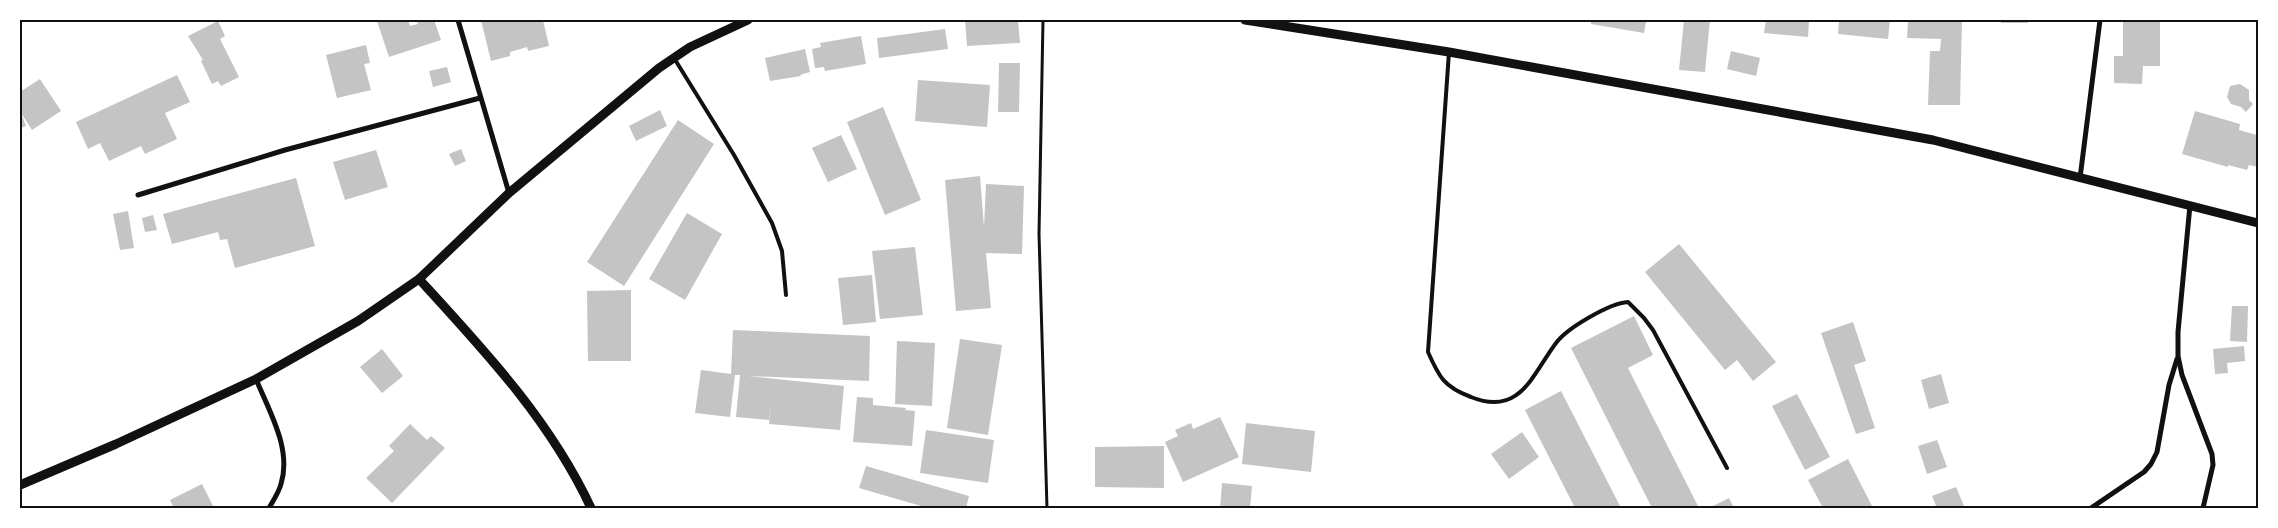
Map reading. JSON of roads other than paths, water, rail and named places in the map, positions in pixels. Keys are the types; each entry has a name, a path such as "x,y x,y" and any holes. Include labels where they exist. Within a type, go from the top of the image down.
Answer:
{"street":[{"path":"458,20 509,194"},
{"path":"20,485 116,444 256,379 358,321 419,279 509,194 659,68 690,47 748,20"},
{"path":"1245,20 1449,52 1933,140 2258,224"},
{"path":"2080,179 2100,20"},
{"path":"138,195 285,150 480,98"},
{"path":"2190,205 2178,332 2178,356 2182,375 2212,454 2213,465 2203,508"},
{"path":"419,279 476,342 551,435 591,508"},
{"path":"2091,508 2144,472 2151,464 2159,444 2169,385 2178,356"},
{"path":"256,379 277,431 283,452 282,483 269,508"}],"lane":[{"path":"1449,52 1428,352 1443,381 1453,390 1474,399 1490,403 1506,402 1521,392 1557,341 1570,329 1618,302 1628,302 1640,313 1653,330 1727,468"},
{"path":"674,58 734,155 772,223 782,251 786,295"}]}
